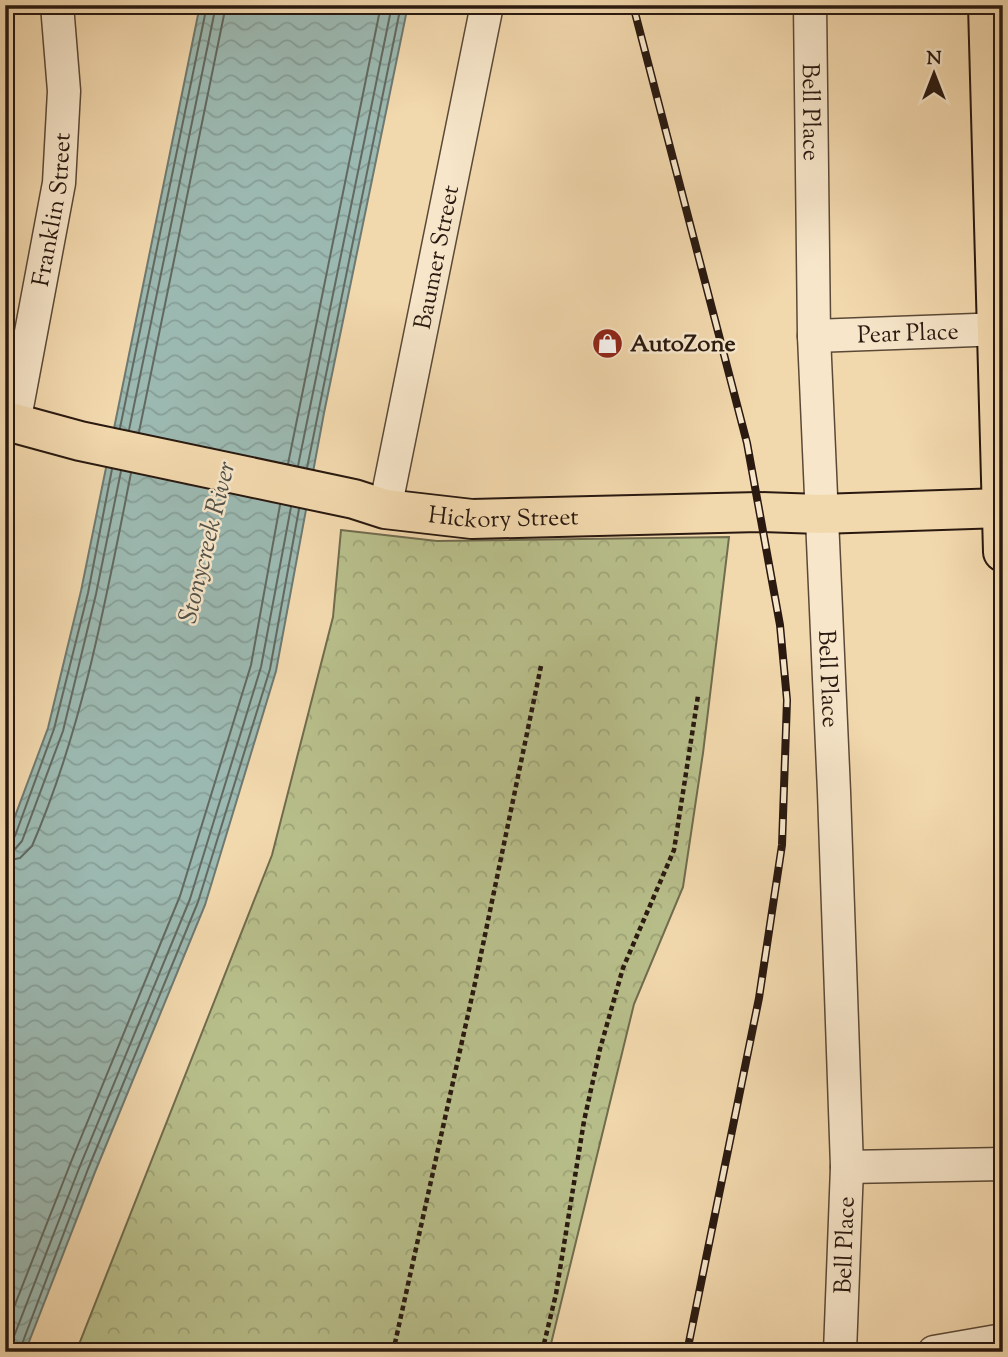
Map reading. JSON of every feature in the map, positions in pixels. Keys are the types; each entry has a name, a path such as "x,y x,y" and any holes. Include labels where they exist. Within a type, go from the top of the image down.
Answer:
{"main road":[{"path":"988,5 997,176 1003,552"},
{"name":"Hickory Street","path":"8,428 370,504 472,519 760,512 820,514 1002,508"}],"street":[{"name":"Franklin Street","path":"8,428 59,183 64,91 57,5"},
{"name":"Baumer Street","path":"370,504 487,5"},
{"name":"Bell Place","path":"810,5 814,336 847,1167 840,1352"},
{"name":"Pear Place","path":"814,336 999,329"},
{"path":"847,1167 1003,1164"},
{"path":"934,1352 1003,1340"}],"path":[{"path":"393,1352 472,996 541,666"},
{"path":"542,1352 556,1294 579,1145 600,1049 623,968 674,850 698,696"}],"green space":[{"path":"341,530 437,541 729,537 703,753 683,887 634,1004 549,1352 76,1352 272,855 333,617"}],"water":[{"name":"Stonycreek River","path":"200,5 408,5 324,413 276,671 205,905 95,1172 25,1352 5,1352 5,843 48,728 81,591"}],"railway":[{"path":"633,5 747,443 780,625 787,700 782,845 759,998 687,1352"}],"place":[{"name":"AutoZone","path":"607,343"}]}
